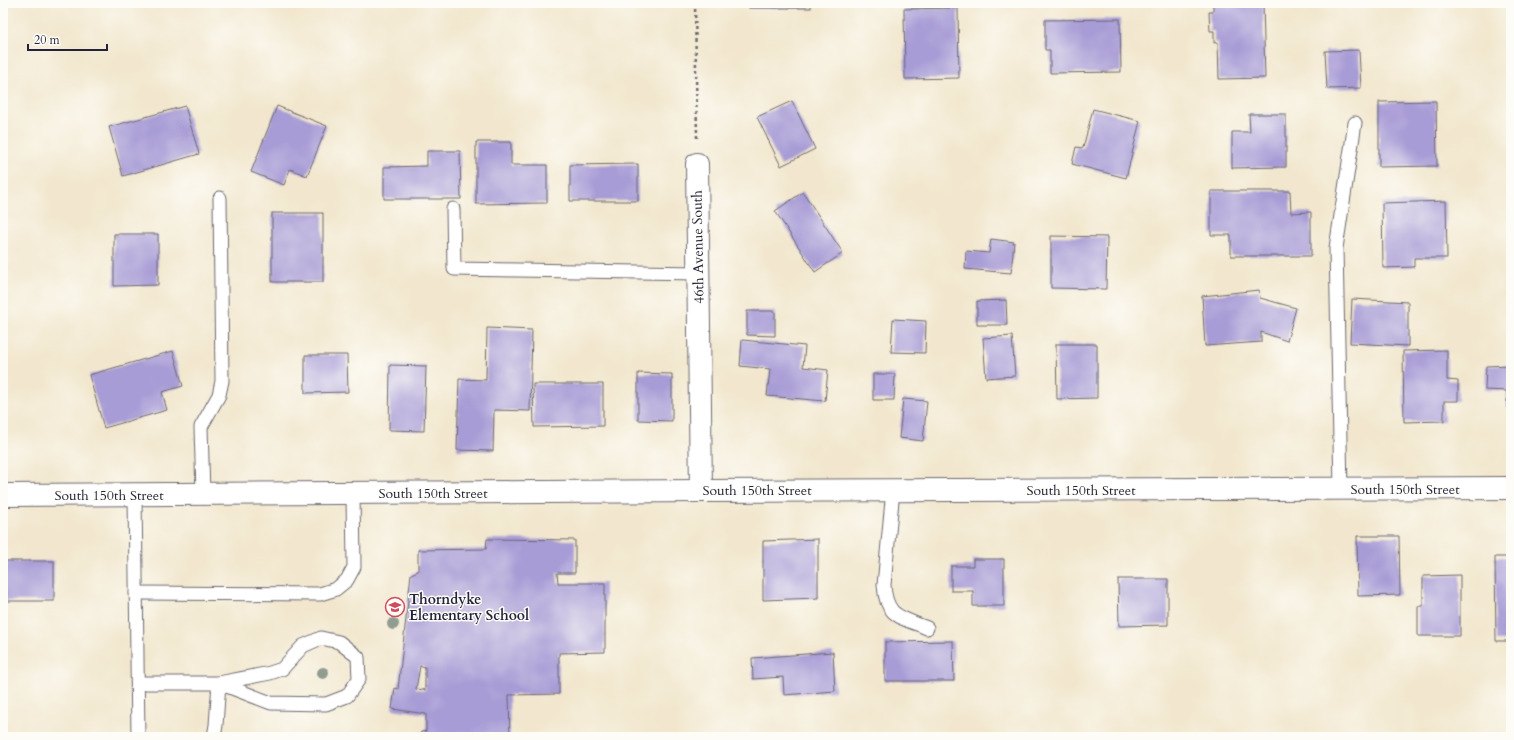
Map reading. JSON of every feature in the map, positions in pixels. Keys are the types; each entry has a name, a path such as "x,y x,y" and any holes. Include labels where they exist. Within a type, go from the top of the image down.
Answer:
{"street":[{"name":"46th Avenue South","path":"697,164 701,491"},
{"name":"South 150th Street","path":"3,495 1511,488"}],"lane":[{"path":"1341,489 1336,248 1355,123"},
{"path":"203,494 201,427 219,395 222,381 220,198"},
{"path":"453,209 454,269 698,273"},
{"path":"893,490 884,585 885,598 889,607 897,616 928,628"},
{"path":"136,593 320,594 336,589 347,580 354,567 353,493"},
{"path":"135,495 138,737"},
{"path":"138,683 219,683 270,674 282,669 303,646 321,638 339,642 358,656 359,679 347,696 326,704 271,703 219,683"},
{"path":"214,737 219,683"}],"path":[{"path":"694,3 697,164"}],"building":[{"path":"749,3 811,3 811,8 749,8"},
{"path":"1213,3 1263,3 1265,78 1219,79 1218,42 1214,43 1214,31 1210,31 1209,12 1213,12"},
{"path":"958,8 959,78 905,79 904,9"},
{"path":"1120,19 1121,72 1050,73 1050,50 1045,50 1045,20"},
{"path":"1359,50 1361,88 1327,89 1325,51"},
{"path":"792,101 815,149 781,166 757,117"},
{"path":"1436,101 1437,166 1379,167 1379,102"},
{"path":"185,106 199,154 123,176 109,127"},
{"path":"277,106 327,126 307,176 290,169 284,185 251,172"},
{"path":"1093,109 1140,121 1126,178 1072,164 1076,147 1083,148"},
{"path":"1249,114 1286,114 1286,167 1232,168 1232,132 1250,132"},
{"path":"476,142 511,142 511,165 547,165 547,203 476,204"},
{"path":"427,151 460,151 461,199 384,199 384,167 427,166"},
{"path":"638,164 638,201 570,201 570,165"},
{"path":"1211,191 1290,191 1291,213 1311,212 1311,256 1231,256 1231,235 1211,235"},
{"path":"803,192 843,253 815,272 775,211"},
{"path":"1446,201 1447,258 1414,258 1414,267 1383,268 1382,203"},
{"path":"272,213 323,213 323,282 272,282"},
{"path":"114,234 158,234 158,285 114,286"},
{"path":"1051,236 1107,237 1106,289 1051,288"},
{"path":"991,239 1014,242 1011,273 965,269 966,251 989,253"},
{"path":"1259,290 1260,298 1296,308 1287,341 1261,332 1261,342 1205,346 1202,296"},
{"path":"1352,299 1408,302 1408,346 1350,343"},
{"path":"1006,300 1007,325 977,325 977,301"},
{"path":"747,311 775,311 775,336 747,335"},
{"path":"893,319 926,321 925,353 891,352"},
{"path":"487,328 532,330 530,411 494,410 493,451 457,450 459,379 486,380"},
{"path":"1012,336 1015,376 986,378 983,338"},
{"path":"742,340 805,346 803,367 828,370 825,401 767,396 770,369 740,366"},
{"path":"1056,344 1097,344 1097,398 1057,399"},
{"path":"1447,350 1447,380 1458,381 1458,401 1444,401 1444,421 1404,422 1403,351"},
{"path":"173,351 183,386 162,392 167,410 104,428 89,375"},
{"path":"305,355 347,355 348,392 305,393"},
{"path":"390,365 426,366 424,431 389,430"},
{"path":"1511,365 1511,408 1507,408 1507,391 1485,390 1486,366"},
{"path":"638,373 672,374 672,421 638,420"},
{"path":"873,374 895,374 894,400 873,400"},
{"path":"533,384 603,384 603,426 534,427"},
{"path":"903,399 927,401 923,441 899,438"},
{"path":"1357,536 1399,536 1400,595 1358,596"},
{"path":"487,539 575,540 575,573 557,573 558,583 605,583 605,652 559,653 559,694 509,695 510,737 420,737 421,732 426,731 426,714 392,709 395,688 398,689 411,574 418,571 418,550 486,549","holes":["420,666 425,667 425,690 416,689"]},
{"path":"818,539 818,598 763,600 763,541"},
{"path":"1495,557 1511,557 1511,641 1496,641"},
{"path":"973,559 1004,559 1004,606 973,606 973,591 951,591 951,566 973,566"},
{"path":"3,561 54,561 54,601 3,601"},
{"path":"1460,575 1460,636 1418,636 1418,606 1423,606 1423,576"},
{"path":"1118,579 1168,579 1168,625 1119,626"},
{"path":"953,641 954,681 885,681 885,642"},
{"path":"833,652 835,691 784,695 783,677 753,679 752,658"}],"place":[{"name":"Thorndyke Elementary School","path":"395,607"}]}
